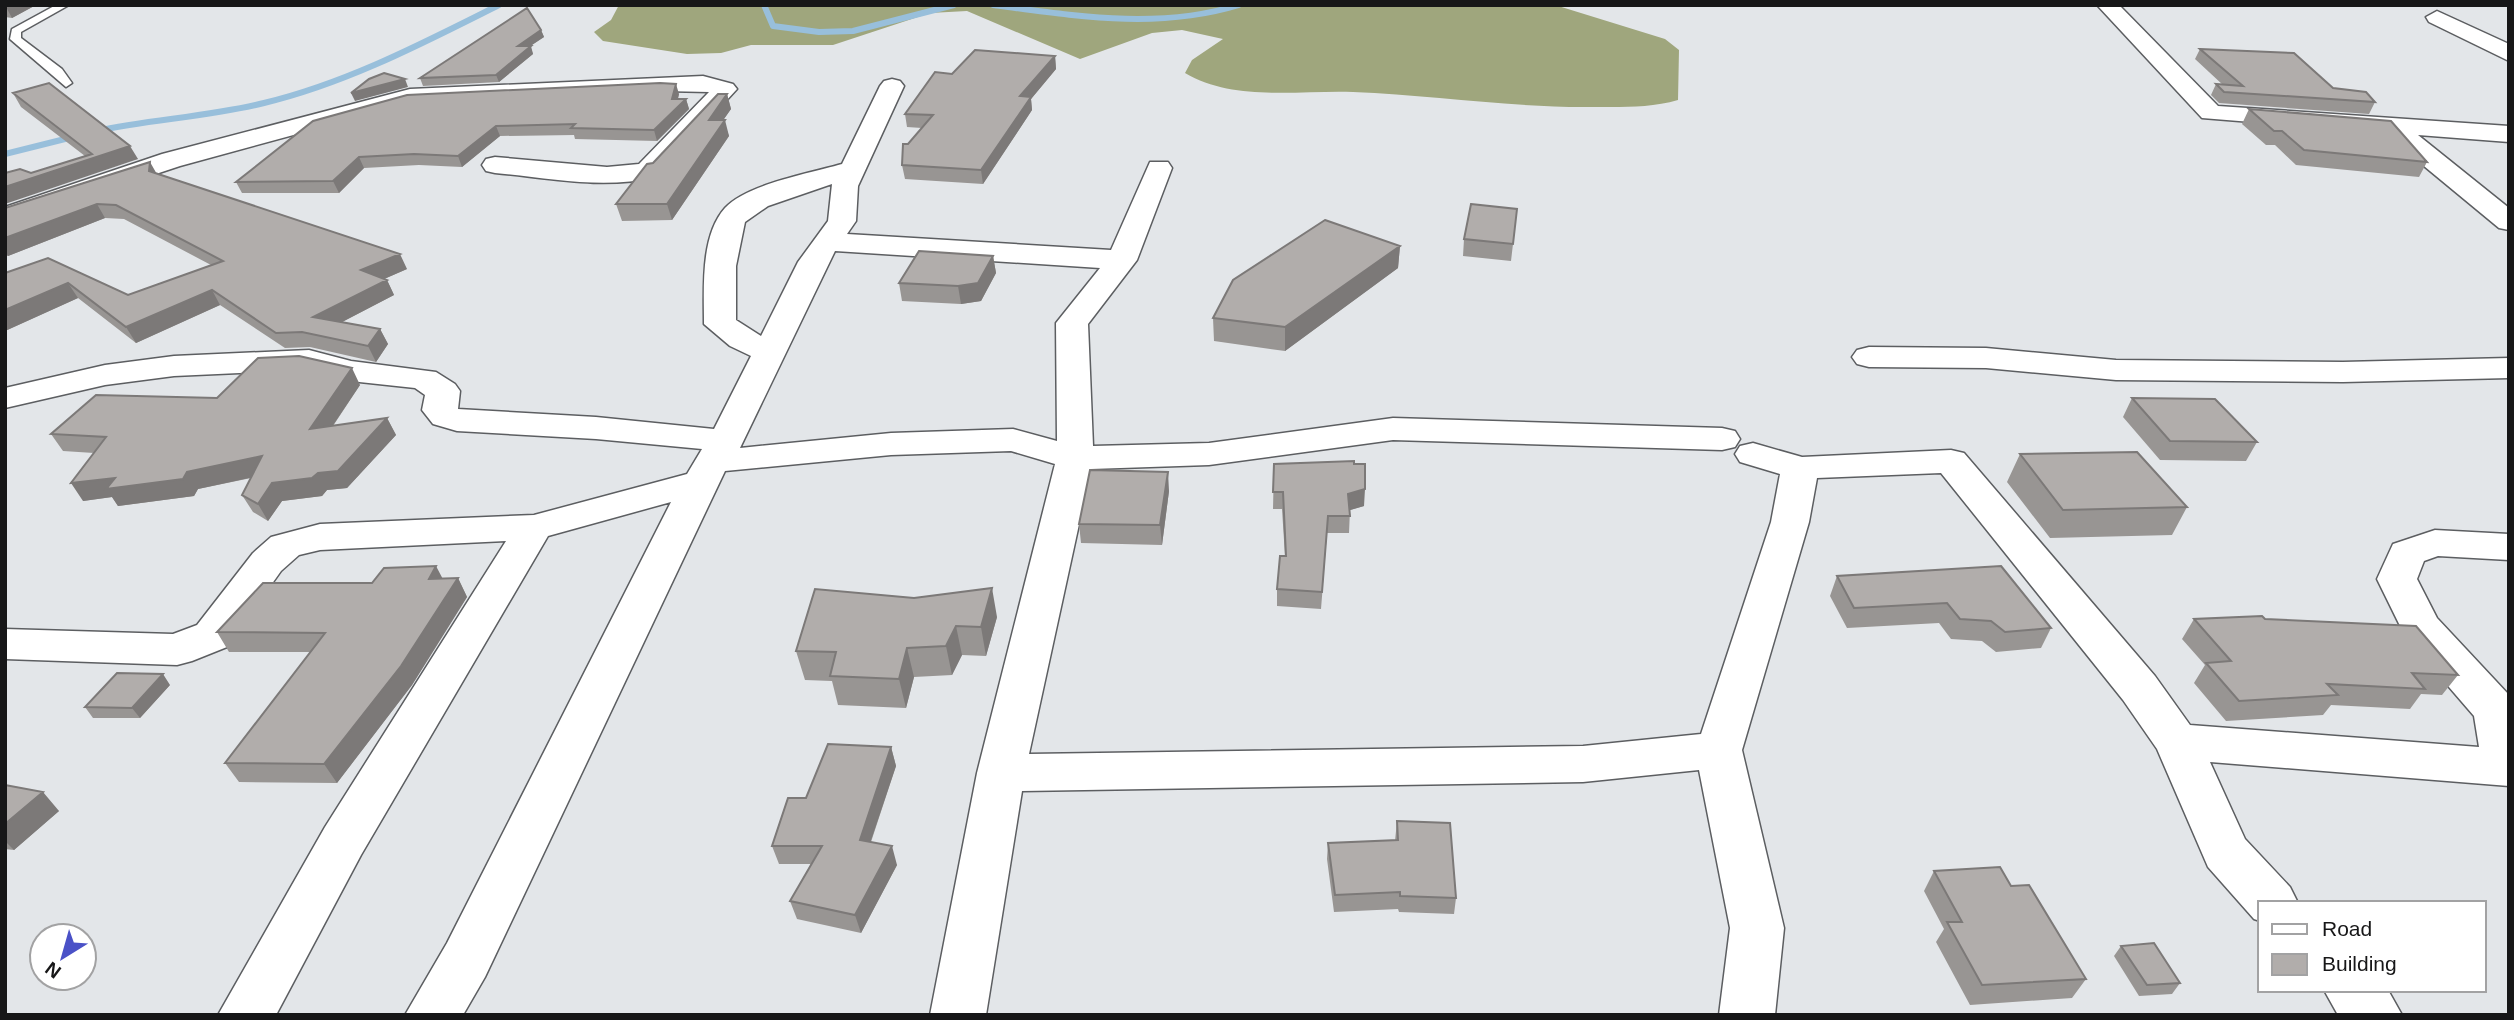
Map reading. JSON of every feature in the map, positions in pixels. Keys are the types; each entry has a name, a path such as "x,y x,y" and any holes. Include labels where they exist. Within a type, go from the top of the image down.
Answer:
{"street":[{"path":"2106,5 2211,113 2509,134"},
{"path":"2437,17 2483,38 2509,54"},
{"path":"5,216 171,160 410,96 663,83 703,83 725,89 647,171 607,175 495,165"},
{"path":"433,1015 466,960 714,461 771,353 813,262 842,221 844,186 892,86"},
{"path":"2390,125 2509,222"},
{"path":"771,353 741,339 720,324 719,293 728,228 735,214 751,203 852,169"},
{"path":"958,1015 1001,773 1075,458 1072,323 1122,260 1159,169"},
{"path":"828,242 1122,260"},
{"path":"1869,357 1986,358 2116,370 2343,372 2509,368"},
{"path":"5,398 105,375 174,366 309,360 350,370 424,379 443,391 440,410 445,417 457,420 596,428 714,461"},
{"path":"5,644 177,650 212,636 267,562 285,546 320,537 534,527 714,461 891,444 1013,440 1075,458 1209,454 1393,429 1737,447 1800,468 1951,461 2139,688 2177,742 2226,852 2270,901"},
{"path":"1747,1015 1757,928 1718,750 1790,522 1800,468"},
{"path":"246,1015 343,841 534,527"},
{"path":"2177,742 2507,767 2496,711 2420,626 2396,579 2407,553 2435,543 2509,547"},
{"path":"1001,773 1583,764 1718,750"},
{"path":"2354,992 2374,1015"}],"lane":[{"path":"64,5 16,31 16,39 58,71 66,83"}],"green space":[{"path":"619,5 1555,5 1665,39 1679,50 1678,100 1636,106 1563,107 1353,92 1245,91 1204,82 1185,73 1192,60 1223,39 1182,30 1152,33 1080,59 967,11 930,13 833,45 751,45 721,53 687,54 603,41 594,32 611,20"}],"building":[{"path":"527,8 541,30 518,46 531,46 496,75 420,78"},
{"path":"2200,49 2294,53 2333,88 2366,92 2375,102 2224,92 2216,84 2243,86"},
{"path":"975,50 1055,56 1020,96 1031,97 981,170 902,165 903,144 908,144 933,115 905,114 935,72 952,74"},
{"path":"384,73 405,79 351,93 369,79"},
{"path":"49,83 130,146 5,187 5,173 20,169 31,173 92,154 13,93"},
{"path":"676,84 672,99 686,99 654,130 571,128 575,124 496,126 458,156 414,154 359,157 333,181 236,182 313,121 407,95"},
{"path":"718,94 727,94 709,120 725,120 667,204 616,204 647,164 653,163"},
{"path":"2249,109 2391,121 2427,162 2304,150 2282,131 2274,131"},
{"path":"150,162 149,171 400,254 361,270 387,280 313,317 380,329 368,346 302,332 276,333 212,290 126,327 68,283 5,310 5,273 48,258 128,295 223,261 116,205 97,204 5,238 5,208"},
{"path":"1471,204 1517,209 1513,244 1464,239"},
{"path":"1325,220 1400,246 1285,327 1213,318 1233,280"},
{"path":"919,251 993,256 978,283 958,286 899,283"},
{"path":"299,356 352,368 310,429 387,418 338,471 318,473 312,478 272,483 258,504 242,495 262,456 187,472 183,479 106,489 115,478 71,483 106,437 51,434 96,395 217,398 258,358"},
{"path":"2132,398 2215,399 2257,442 2170,441"},
{"path":"2137,452 2187,507 2063,510 2020,454"},
{"path":"1354,461 1354,464 1365,464 1365,489 1348,494 1350,516 1328,516 1322,592 1277,589 1280,556 1286,556 1283,492 1273,492 1274,464"},
{"path":"1090,470 1168,472 1160,525 1079,524"},
{"path":"436,566 429,579 458,578 401,666 324,764 225,763 325,633 217,632 263,583 372,583 384,568"},
{"path":"2001,566 2051,628 2005,632 1991,621 1960,619 1947,603 1854,608 1837,576"},
{"path":"992,588 981,627 956,626 946,646 907,648 899,679 830,676 836,652 796,651 815,589 914,598"},
{"path":"2262,616 2265,619 2416,626 2458,675 2412,673 2425,689 2327,684 2338,695 2239,701 2206,663 2231,661 2194,619"},
{"path":"117,673 163,674 132,708 85,707"},
{"path":"828,744 891,747 860,840 892,846 855,915 790,901 822,846 772,846 788,798 806,798"},
{"path":"5,785 43,792 5,824"},
{"path":"1397,821 1450,823 1456,898 1400,896 1400,892 1335,895 1328,843 1398,840"},
{"path":"2000,867 2011,886 2029,885 2086,979 1982,985 1947,922 1962,922 1934,871"},
{"path":"2154,943 2180,983 2147,985 2121,946"}],"waterway":[{"path":"96,131 222,112 295,95 384,61 499,5"},
{"path":"764,5 773,26 819,32 853,31 954,5"},
{"path":"993,5 1116,19 1178,17 1239,5"},
{"path":"5,154 77,136"}]}
